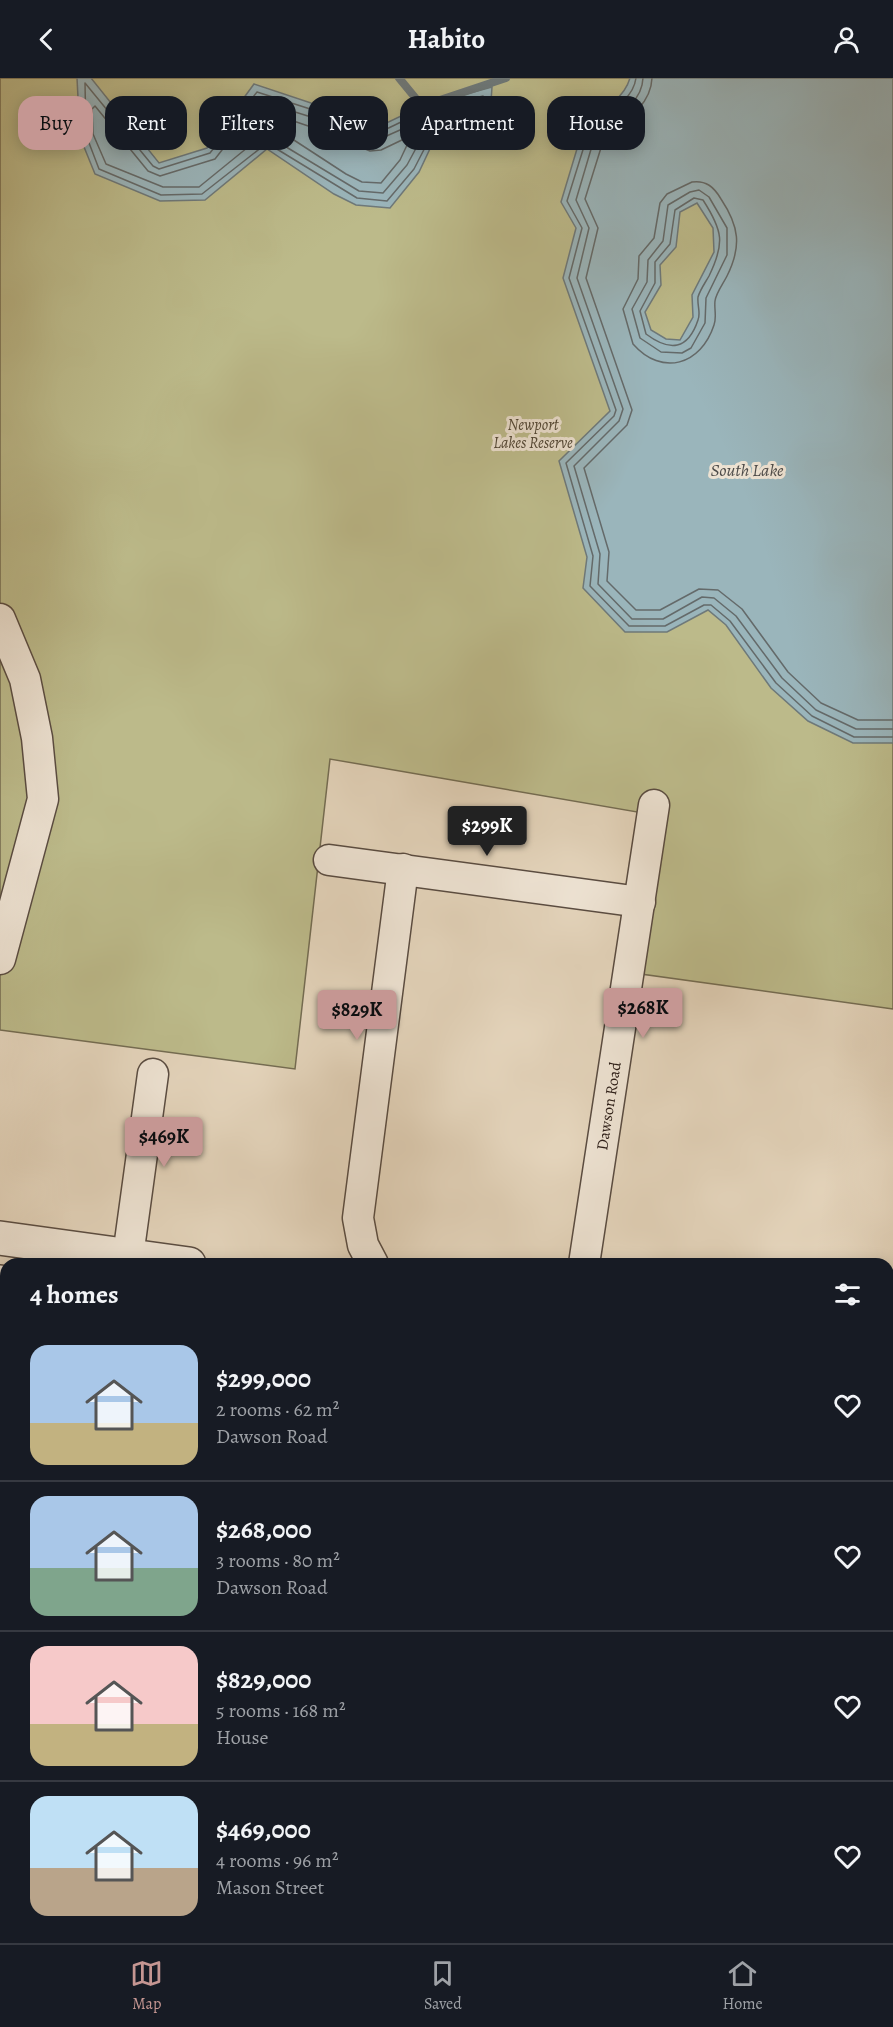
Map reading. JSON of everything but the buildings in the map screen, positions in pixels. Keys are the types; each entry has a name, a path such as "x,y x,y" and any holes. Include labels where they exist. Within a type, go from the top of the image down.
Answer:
{"street":[{"path":"0,619 25,679 37,738 43,800 0,958"},
{"name":"Dawson Road","path":"585,1258 654,805"},
{"path":"329,860 640,903"},
{"path":"370,1258 363,1245 358,1218 403,869"},
{"path":"128,1256 153,1074"},
{"path":"0,1238 143,1258"}],"green space":[{"name":"Newport Lakes Reserve","path":"0,78 893,78 893,1009 641,974 661,816 330,759 295,1069 0,1030"}],"water":[{"path":"77,78 91,78 105,96 105,150 149,150 159,163 201,150 266,150 205,200 160,201 95,174 85,150 93,150 93,96 78,96"},
{"name":"South Lake","path":"630,78 893,78 893,743 853,743 808,721 771,688 726,625 708,610 667,632 625,632 583,588 587,557 559,461 610,411 563,278 576,228 561,202 577,150 645,150 645,96 620,96","holes":["697,203 713,228 714,252 692,295 693,317 680,340 666,339 651,330 645,312 661,285 660,265 676,247 680,212"]},
{"path":"254,84 290,96 245,96"},
{"path":"492,87 491,96 459,96"},
{"path":"296,98 308,102 308,150 388,150 388,122 400,117 400,150 429,150 419,172 390,208 356,205 334,194 268,150 296,150"}],"waterway":[{"path":"399,78 422,106 506,78"}]}
